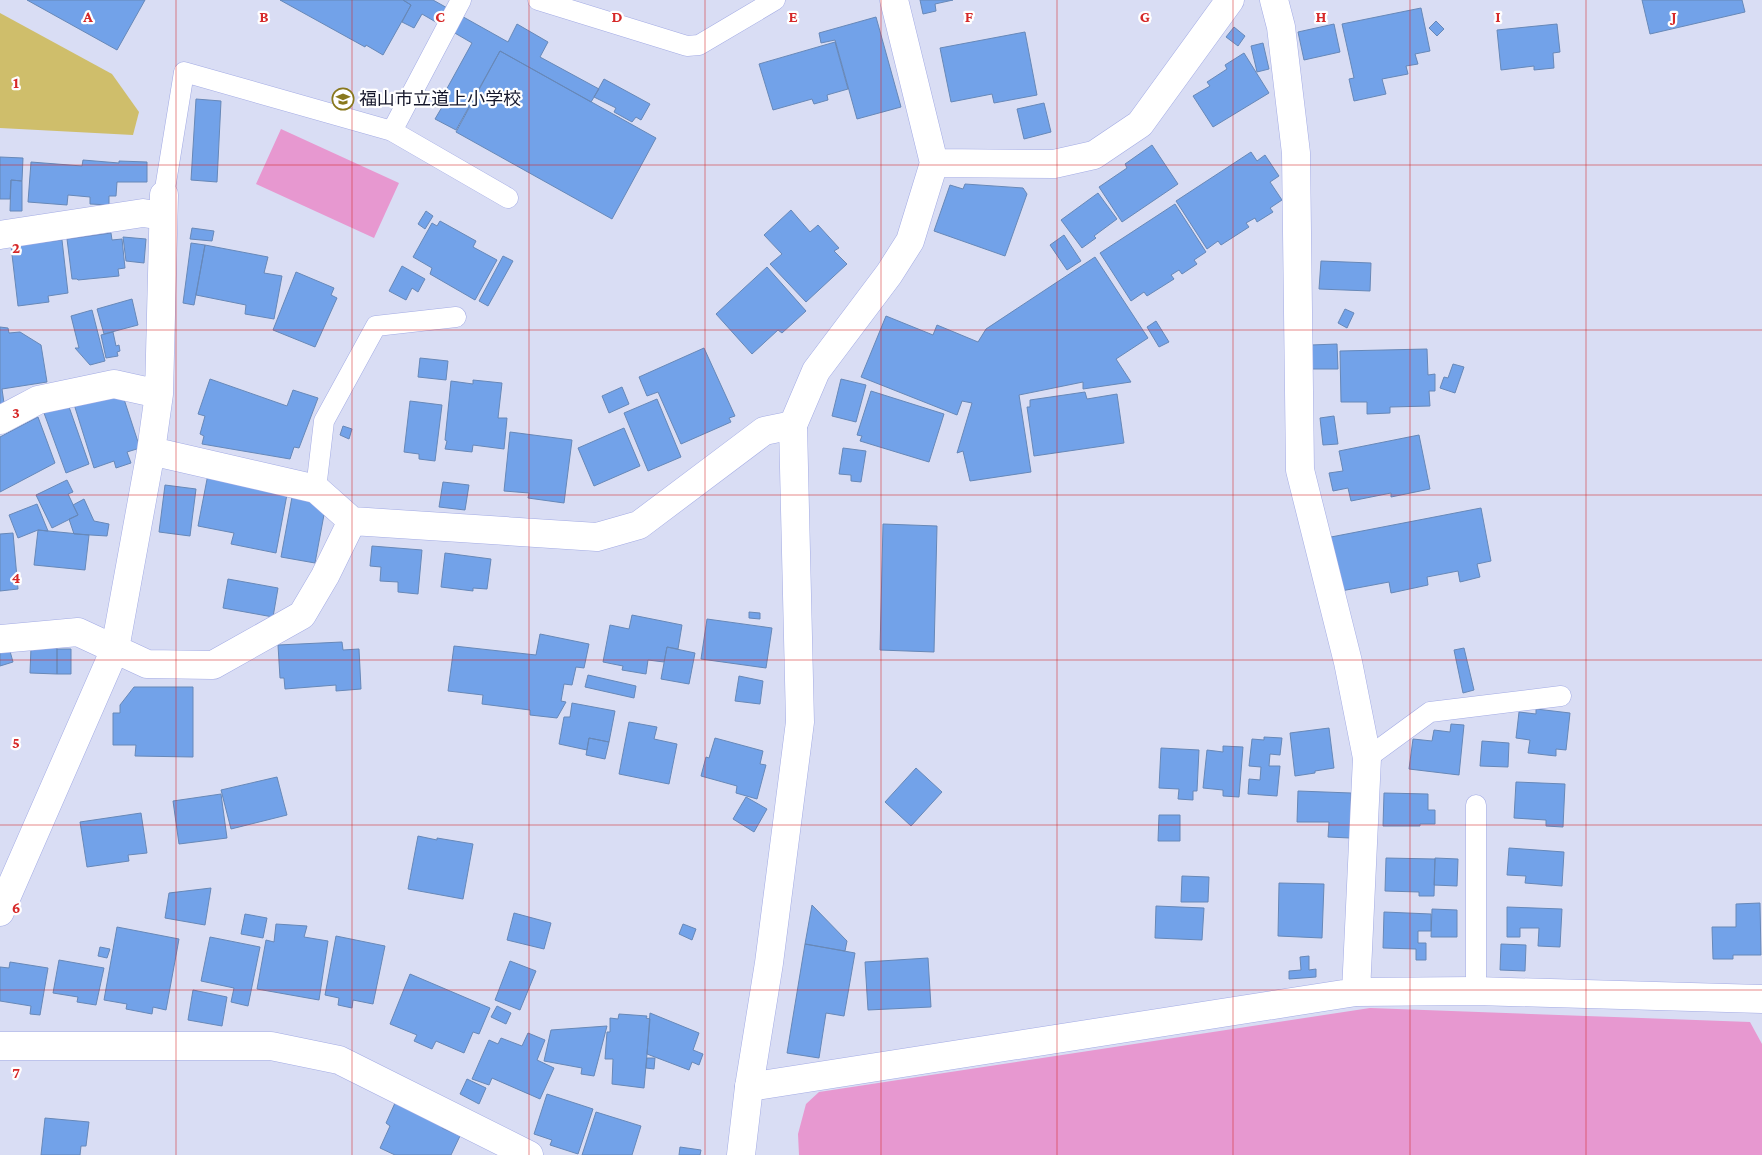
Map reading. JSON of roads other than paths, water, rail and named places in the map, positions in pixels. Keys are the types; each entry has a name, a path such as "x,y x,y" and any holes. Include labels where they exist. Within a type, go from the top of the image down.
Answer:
{"street":[{"path":"741,1155 749,1087 769,963 800,722 793,425 816,370 889,274 910,241 934,163 894,0"},
{"path":"934,163 1054,164 1094,155 1140,124 1230,0"},
{"path":"1274,0 1281,27 1296,153 1300,470 1348,662 1367,758 1356,992"},
{"path":"0,235 143,213 164,205 159,394 151,451 115,650 0,912"},
{"path":"0,420 38,400 114,384 159,394"},
{"path":"151,451 316,488 352,521 597,537 639,524 764,431 793,425"},
{"path":"0,639 78,632 147,664 213,665 302,615 325,576 352,521"},
{"path":"749,1087 1356,992 1476,991 1762,998"},
{"path":"0,1046 271,1046 339,1060 529,1155"}],"lane":[{"path":"392,131 461,0"},
{"path":"538,0 686,46 699,45 775,0"},
{"path":"164,205 184,72 392,131 508,198"},
{"path":"316,488 324,421 376,326 456,316"},
{"path":"1367,758 1430,712 1561,696"},
{"path":"1476,805 1476,991"}],"place":[{"name":"福山市立道上小学校","path":"343,99"}]}
